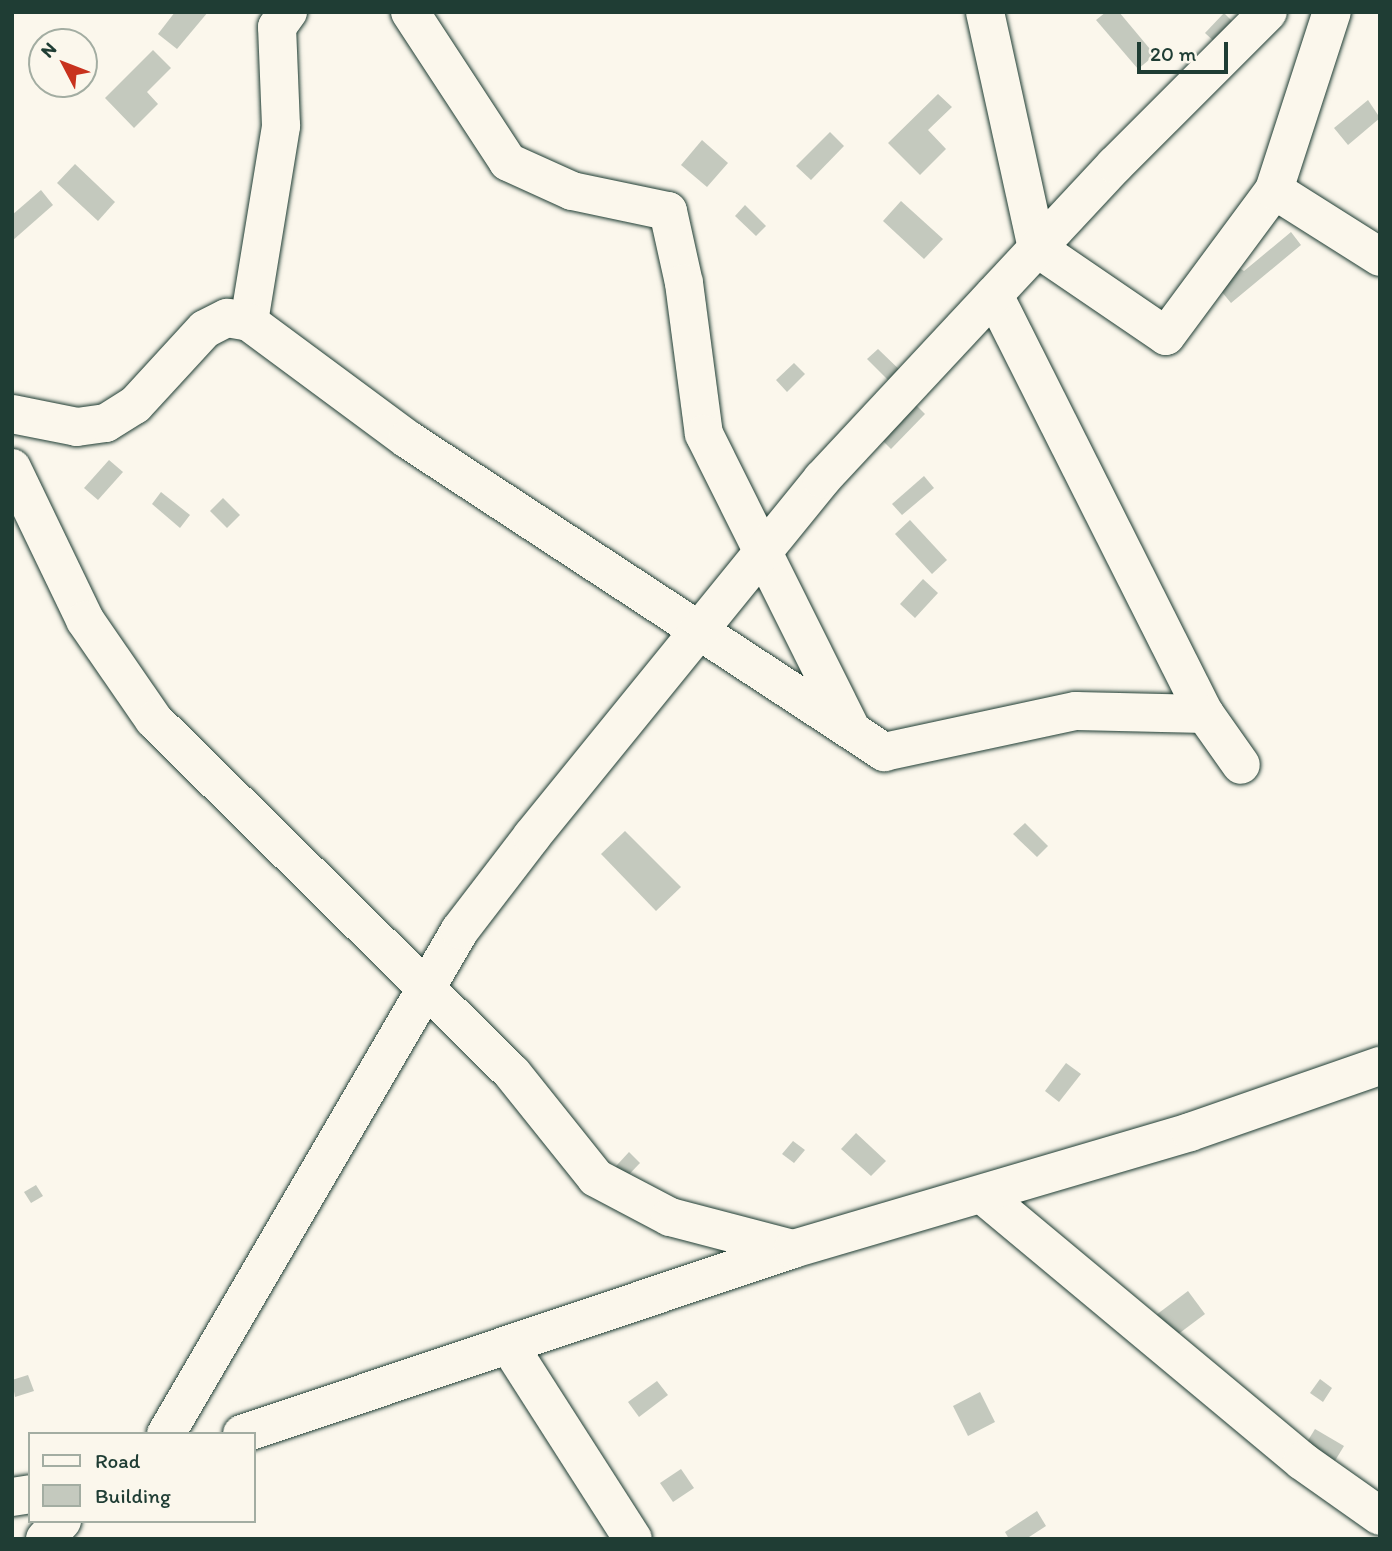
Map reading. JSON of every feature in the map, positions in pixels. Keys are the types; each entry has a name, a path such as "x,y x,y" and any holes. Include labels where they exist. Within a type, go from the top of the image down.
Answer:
{"street":[{"path":"249,322 281,126 277,27 288,12"},
{"path":"410,12 508,162 572,191 668,211 684,283 704,434 852,731"},
{"path":"985,12 1037,248 1166,336 1274,190 1332,12"},
{"path":"167,1432 427,987 484,899 822,479 1037,248 1268,12"},
{"path":"1274,190 1380,257"},
{"path":"994,295 1205,714 1241,765"},
{"path":"12,414 77,427 106,424 135,405 205,329 227,318 249,322 407,439 884,752 1076,711 1205,714"},
{"path":"12,468 85,620 154,720 512,1073 607,1189 670,1217 793,1249"},
{"path":"248,1432 510,1347 793,1249 984,1195 1380,1066"},
{"path":"984,1195 1302,1461 1380,1516"},
{"path":"510,1347 633,1539"},
{"path":"45,1539 60,1523"}],"building":[{"path":"175,12 208,12 177,49 158,34"},
{"path":"1106,12 1119,12 1155,55 1138,69 1096,20"},
{"path":"1224,13 1236,25 1218,45 1205,33"},
{"path":"153,50 171,68 147,92 158,104 134,128 105,98"},
{"path":"938,94 952,107 928,130 946,149 920,175 888,143"},
{"path":"1368,100 1380,118 1348,145 1334,128"},
{"path":"830,132 844,146 811,180 796,166"},
{"path":"702,140 728,163 707,187 681,165"},
{"path":"75,164 115,202 98,221 57,183"},
{"path":"41,190 53,205 12,241 12,215"},
{"path":"901,201 943,239 924,259 883,221"},
{"path":"745,205 766,226 756,236 735,216"},
{"path":"1291,232 1301,245 1231,303 1212,280 1232,263 1244,271"},
{"path":"878,349 905,375 894,386 867,359"},
{"path":"794,363 805,374 787,392 776,380"},
{"path":"913,402 925,414 891,449 879,437"},
{"path":"109,460 123,472 98,500 84,488"},
{"path":"924,476 934,488 902,515 892,504"},
{"path":"161,492 190,515 180,528 152,504"},
{"path":"223,498 240,515 227,528 210,511"},
{"path":"910,520 947,560 932,574 895,534"},
{"path":"923,579 938,593 915,618 900,604"},
{"path":"1025,823 1048,846 1037,857 1013,834"},
{"path":"625,831 681,887 656,911 601,854"},
{"path":"1066,1063 1081,1074 1059,1102 1045,1091"},
{"path":"856,1133 886,1161 871,1176 841,1149"},
{"path":"793,1141 805,1150 794,1163 782,1154"},
{"path":"629,1152 640,1163 617,1187 606,1177"},
{"path":"36,1185 43,1196 31,1203 24,1192"},
{"path":"1188,1291 1205,1314 1173,1338 1156,1315"},
{"path":"28,1375 34,1391 15,1397 12,1380"},
{"path":"1320,1379 1332,1388 1323,1402 1310,1393"},
{"path":"657,1381 668,1395 639,1417 628,1402"},
{"path":"980,1392 995,1422 968,1436 953,1406"},
{"path":"1315,1429 1344,1446 1333,1464 1304,1447"},
{"path":"681,1469 694,1488 673,1502 660,1483"},
{"path":"1037,1511 1046,1526 1026,1539 1009,1539 1005,1532"}]}
